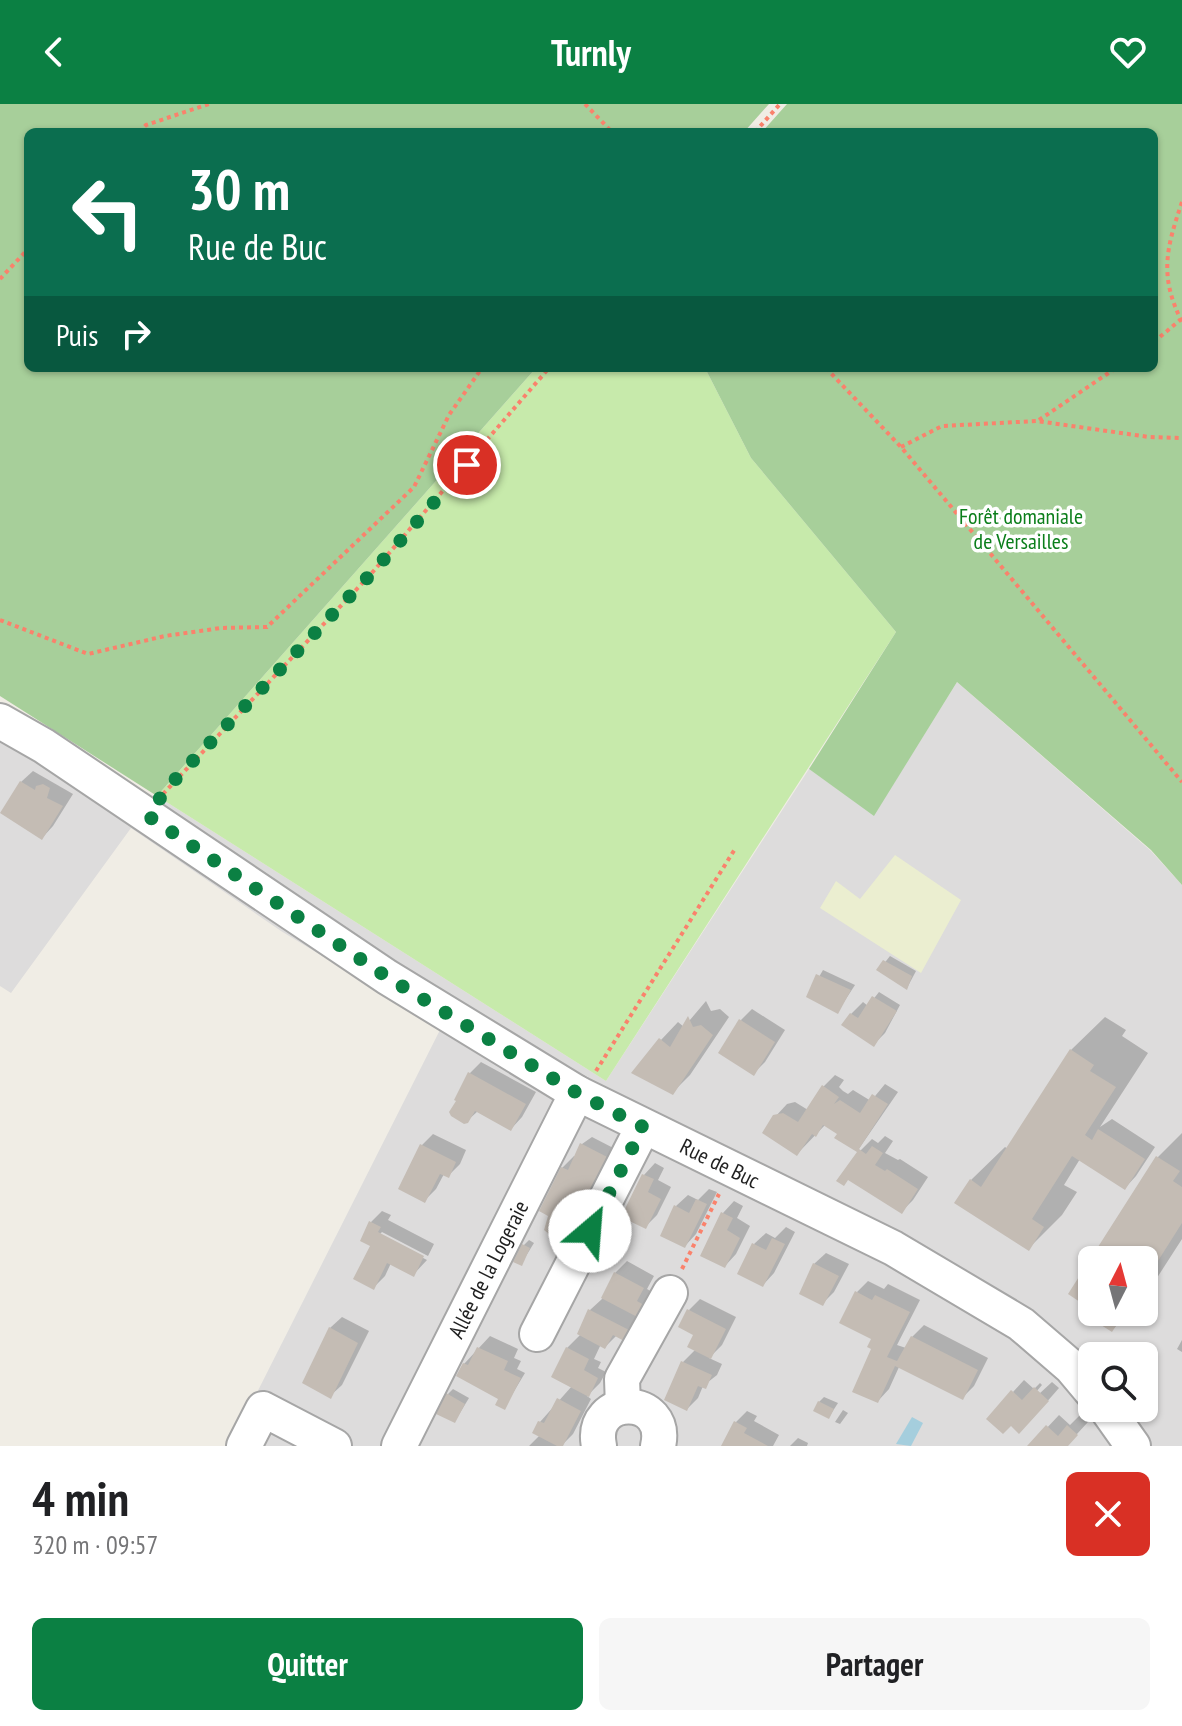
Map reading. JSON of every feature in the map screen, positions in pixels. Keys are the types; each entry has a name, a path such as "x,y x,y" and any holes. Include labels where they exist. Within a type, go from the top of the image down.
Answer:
{"street":[{"name":"Rue de Buc","path":"0,721 44,746 387,977 577,1093 893,1248 1021,1324 1078,1375"},
{"name":"Allée de la Logeraie","path":"399,1446 577,1093"},
{"path":"537,1334 643,1127"},
{"path":"623,1406 622,1379 670,1293"},
{"path":"599,1446 597,1432 601,1423 606,1415 623,1406 642,1409 650,1414 659,1430 658,1446"},
{"path":"244,1446 263,1409 334,1446"},
{"path":"1116,1422 1133,1446"}],"path":[{"path":"177,104 180,113"},
{"path":"143,128 209,104"},
{"path":"585,104 608,128"},
{"path":"758,128 780,104"},
{"path":"1158,339 1181,320 1167,281 1167,245 1182,202"},
{"path":"0,279 24,253"},
{"path":"0,620 88,654 179,634 221,628 267,627 414,487 449,415 479,372"},
{"path":"148,816 167,788 371,574 546,372"},
{"path":"830,372 901,447 1182,782"},
{"path":"1037,421 1110,372"},
{"path":"901,447 942,426 1037,421 1149,437 1182,438"},
{"path":"577,1093 592,1076 735,849"},
{"path":"670,1293 731,1170"}],"shaded area":[{"path":"957,682 1151,851 1182,885 1182,1446 230,1446 441,1028 281,931 131,828 11,993 0,986 0,733 143,810 157,796 606,1081 809,769 874,815"}],"green space":[{"path":"0,104 769,104 748,128 24,128 24,372 532,372 157,796 0,696"},
{"name":"Forêt domaniale de Versailles","path":"787,104 1182,104 1182,885 1151,850 957,682 874,816 809,769 896,632 751,458 707,372 1158,372 1158,128 766,128"},
{"path":"532,372 707,372 751,458 896,632 606,1081 157,796"},
{"path":"895,855 961,900 921,973 820,908 836,881 860,899"}],"water":[{"path":"912,1417 923,1423 911,1446 896,1444"}],"building":[{"path":"20,781 35,790 36,786 43,784 50,788 47,798 63,806 42,840 0,813"},
{"path":"883,960 912,976 907,990 876,970"},
{"path":"816,974 851,990 838,1014 806,997"},
{"path":"872,996 897,1011 874,1047 841,1025 850,1013 858,1018"},
{"path":"688,1016 693,1027 701,1025 713,1035 673,1095 631,1073 659,1038 670,1047"},
{"path":"739,1019 775,1042 754,1076 718,1053"},
{"path":"1070,1049 1094,1065 1090,1071 1116,1087 1085,1135 1092,1140 1098,1129 1145,1159 1125,1190 1072,1156 1032,1219 1044,1227 1029,1251 954,1203 970,1179 981,1187"},
{"path":"468,1072 526,1104 511,1131 475,1111 468,1123 464,1124 451,1116 449,1112"},
{"path":"822,1085 839,1097 834,1104 840,1100 860,1113 872,1094 888,1104 859,1149 866,1154 872,1146 883,1153 875,1165 918,1189 902,1214 848,1180 844,1186 836,1181 857,1152 834,1138 837,1134 823,1125 816,1137 812,1134 797,1156 762,1133 773,1115 783,1113 798,1122"},
{"path":"580,1143 615,1161 580,1231 563,1223 559,1231 550,1235 544,1230 548,1216 539,1211 561,1167 568,1170"},
{"path":"420,1144 456,1162 449,1178 440,1174 425,1203 398,1189"},
{"path":"1156,1156 1180,1171 1173,1181 1182,1187 1182,1223 1158,1261 1158,1246 1099,1246"},
{"path":"642,1174 654,1179 648,1192 661,1199 646,1229 621,1217"},
{"path":"696,1199 707,1204 685,1248 660,1236 674,1205 689,1213"},
{"path":"721,1212 733,1218 727,1230 740,1238 725,1268 700,1256"},
{"path":"369,1221 381,1227 378,1232 424,1256 414,1277 387,1263 374,1290 353,1279 370,1246 360,1241"},
{"path":"772,1238 785,1244 763,1287 737,1274 752,1243 766,1250"},
{"path":"606,1241 618,1247 613,1257 601,1251"},
{"path":"522,1244 530,1248 522,1266 513,1262"},
{"path":"813,1263 839,1276 823,1306 799,1294"},
{"path":"614,1272 644,1288 637,1301 649,1308 643,1320 601,1298"},
{"path":"1078,1278 1078,1301 1068,1294"},
{"path":"855,1291 872,1300 875,1295 910,1312 887,1357 897,1361 911,1336 978,1370 963,1400 895,1366 878,1403 852,1392 871,1349 867,1347 871,1339 839,1323"},
{"path":"588,1309 631,1331 626,1342 613,1335 605,1349 577,1334"},
{"path":"687,1309 726,1329 711,1359 687,1347 693,1335 678,1327"},
{"path":"329,1327 358,1343 331,1399 302,1383"},
{"path":"477,1347 508,1361 504,1370 521,1378 505,1410 495,1405 498,1399 456,1376 463,1363 468,1365"},
{"path":"566,1347 589,1359 584,1370 598,1378 589,1397 551,1377"},
{"path":"681,1361 712,1375 706,1389 698,1386 687,1411 664,1400"},
{"path":"1034,1387 1049,1401 1019,1434 1011,1426 1003,1434 986,1419 1011,1390 1022,1400"},
{"path":"446,1393 465,1404 455,1423 436,1414"},
{"path":"557,1398 581,1411 563,1446 532,1433 538,1421 544,1423"},
{"path":"818,1401 834,1409 829,1419 813,1411"},
{"path":"734,1421 747,1428 744,1433 768,1446 721,1446"},
{"path":"1046,1425 1058,1436 1067,1425 1078,1435 1068,1446 1027,1446"}],"route":[{"path":"467,465 371,574 167,788 148,816 387,977 577,1093 643,1127 590,1231"}]}
